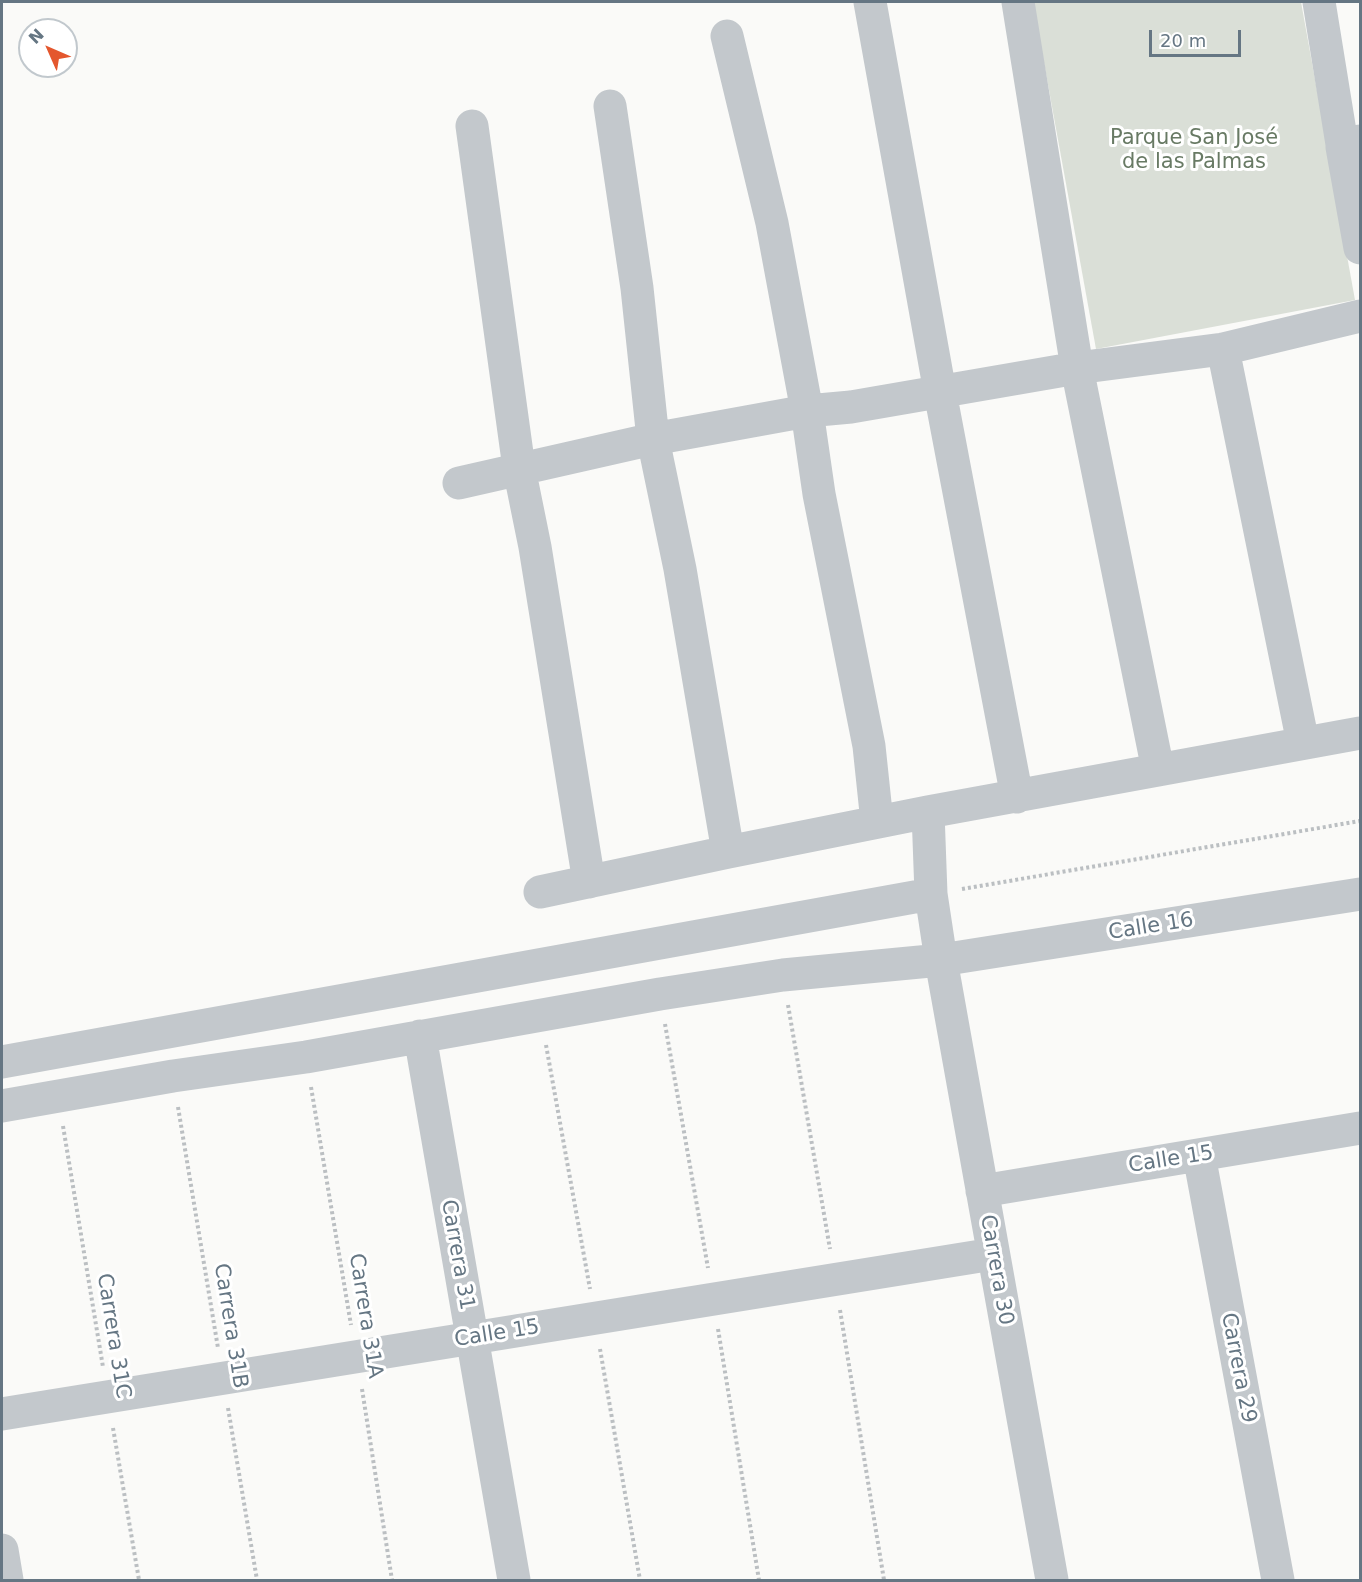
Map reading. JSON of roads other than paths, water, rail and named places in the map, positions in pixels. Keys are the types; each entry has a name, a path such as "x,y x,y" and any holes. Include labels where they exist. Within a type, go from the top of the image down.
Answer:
{"street":[{"path":"870,2 940,392 1017,797"},
{"path":"1018,2 1077,368 1158,770"},
{"path":"1319,2 1351,142 1360,248"},
{"path":"727,36 772,223 807,411 819,494 869,746 877,822"},
{"path":"610,106 637,288 653,439 680,569 728,852"},
{"path":"472,126 519,468 535,547 589,882"},
{"path":"459,483 653,439 807,411 851,407 1077,368 1223,349 1360,316"},
{"path":"1223,349 1303,743"},
{"path":"540,892 928,812 1360,733"},
{"name":"Carrera 30","path":"928,812 931,894 993,1254 1043,1579"},
{"path":"2,1062 931,894"},
{"name":"Calle 16","path":"2,1106 173,1076 306,1057 660,994 783,975 941,960 1360,894"},
{"name":"Carrera 31","path":"420,1036 514,1581"},
{"name":"Calle 15","path":"982,1191 1360,1128"},
{"name":"Carrera 29","path":"1198,1155 1278,1581"},
{"name":"Calle 15","path":"2,1414 993,1254"},
{"path":"2,1550 7,1581"}],"park label":[{"name":"Parque San José de las Palmas","path":"1194,151"}]}
